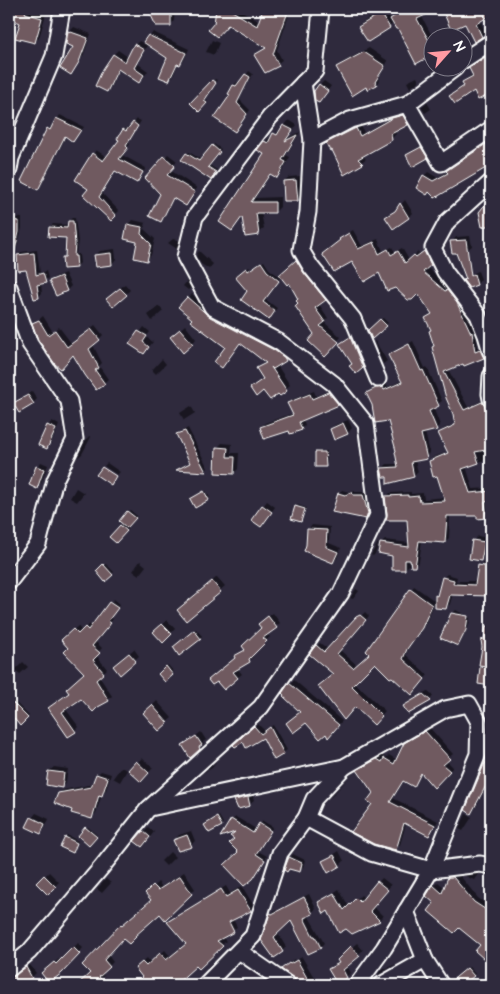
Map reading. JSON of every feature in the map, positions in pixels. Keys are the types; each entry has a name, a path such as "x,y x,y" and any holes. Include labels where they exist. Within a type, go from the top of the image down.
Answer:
{"street":[{"path":"9,170 11,158 54,56 62,9"},
{"path":"9,969 35,945 101,868 148,808 261,707 341,593 378,515 366,424 334,384 287,348 212,307 185,257 195,216 270,117 314,71 321,9"},
{"path":"472,55 491,42"},
{"path":"312,140 350,120 407,104 442,78"},
{"path":"303,83 312,140 308,212 301,250 311,267 353,319 378,379"},
{"path":"407,104 441,163 491,129"},
{"path":"491,182 447,222 433,248 445,272 478,315 491,352"},
{"path":"9,287 30,344 69,401 75,439 55,480 38,544 9,582"},
{"path":"491,376 491,399"},
{"path":"206,985 252,936 280,853 306,818 314,799 344,767 445,709 468,704 479,722 485,752 431,870 384,948 357,985"},
{"path":"148,808 344,767"},
{"path":"306,818 371,853 431,870 480,864 491,866"},
{"path":"406,911 425,960 441,985"},
{"path":"239,951 288,985"},
{"path":"381,985 425,960"}],"building":[{"path":"11,9 27,9 25,13 42,18 35,43 15,38 20,23 9,17"},
{"path":"148,9 171,9 171,26 156,26"},
{"path":"216,9 229,9 257,26 263,9 289,9 273,54 279,66 265,73 254,55 266,48 228,25 217,37 208,30 214,23"},
{"path":"405,9 438,9 417,19 422,28 422,61 416,64 398,29 396,29 390,19"},
{"path":"442,9 491,9 491,15 476,24 482,37 474,42 472,28 467,28 465,24 450,28"},
{"path":"381,13 390,28 368,42 358,27"},
{"path":"68,31 88,38 79,62 71,75 60,68 73,47 66,44"},
{"path":"148,35 186,53 180,65 177,64 169,81 159,77 167,58 143,42"},
{"path":"134,44 144,50 134,68 144,75 139,83 118,69 107,92 95,86 113,54 125,62"},
{"path":"364,52 385,66 375,82 377,85 367,90 366,87 352,96 336,67"},
{"path":"491,53 491,93 478,100 474,91 455,104 449,96 464,86 462,82 472,78 472,66"},
{"path":"245,74 250,77 237,103 247,114 235,132 214,118 230,95 228,94 233,85 236,86"},
{"path":"212,80 216,83 204,101 207,103 199,112 190,103"},
{"path":"319,84 328,91 319,103 315,101 314,91"},
{"path":"403,115 408,125 391,134 392,140 358,159 363,164 344,175 332,150 330,151 326,143 356,128 360,136 392,118"},
{"path":"56,118 81,130 73,142 65,136 38,190 21,181 47,128 50,130"},
{"path":"133,122 138,126 126,146 128,148 119,159 143,172 137,183 115,171 99,197 116,216 111,221 83,195 88,189 75,180 92,153 103,161 119,140 117,139 123,129 126,131"},
{"path":"283,125 293,130 285,141 297,135 282,160 286,162 277,178 270,174 251,202 275,202 275,213 256,213 259,235 245,237 242,217 232,231 219,222 264,154 257,150 264,141 268,143 273,133 277,135"},
{"path":"486,144 491,155 491,165 435,198 429,192 427,195 416,188 423,175 433,181 448,173 446,171"},
{"path":"212,145 220,152 208,167 216,172 211,180 181,160 186,153 199,161"},
{"path":"421,147 428,158 412,167 406,155"},
{"path":"164,156 175,166 167,175 195,192 186,206 173,198 161,222 149,216 160,194 145,178"},
{"path":"296,180 298,201 284,201 283,181"},
{"path":"491,197 491,225 482,227 479,212"},
{"path":"400,203 409,218 393,229 385,217 395,211"},
{"path":"9,220 19,221 19,232 14,255 9,255"},
{"path":"68,221 73,221 74,256 76,256 77,268 63,269 62,257 65,257 66,238 48,237 49,227 67,228"},
{"path":"127,224 142,227 141,234 151,244 147,261 134,258 137,242 124,239"},
{"path":"349,233 358,249 374,242 379,254 388,249 391,255 398,251 405,263 414,255 416,257 424,251 431,265 423,272 445,291 447,290 457,303 472,332 475,352 480,350 484,358 444,372 464,410 482,402 491,417 488,419 491,426 491,449 475,452 479,463 462,469 470,493 491,491 491,501 485,502 487,518 447,516 445,543 419,541 415,567 411,567 410,560 405,560 405,570 392,570 392,556 378,553 380,543 409,547 407,520 386,520 385,496 419,496 420,502 445,501 437,476 433,477 429,461 448,453 438,433 455,425 432,347 434,346 429,331 431,330 425,318 432,314 418,294 412,300 408,300 395,288 387,291 379,273 364,282 352,262 334,272 322,254"},
{"path":"466,240 471,276 474,274 477,285 469,288 463,280 466,279 456,253 452,253 450,241"},
{"path":"34,253 36,275 43,273 46,283 37,285 39,298 34,299 26,270 18,271 17,255"},
{"path":"111,253 112,265 96,267 94,255"},
{"path":"296,260 326,300 315,308 325,322 320,326 339,342 325,357 308,341 314,334 295,306 298,303 296,301 298,299 289,283 287,285 279,275"},
{"path":"261,262 267,271 279,281 263,302 275,311 269,320 241,300 247,291 235,277 246,268 248,271"},
{"path":"61,276 67,291 56,296 49,281"},
{"path":"120,288 127,295 113,307 106,299"},
{"path":"187,297 210,317 284,357 286,361 273,369 271,367 287,391 280,396 278,394 270,400 263,391 256,397 250,388 263,379 256,368 266,363 240,343 222,368 214,362 225,347 190,321 192,319 178,307"},
{"path":"380,319 387,326 372,339 368,330"},
{"path":"39,320 48,335 55,330 67,347 91,329 100,340 89,349 99,368 95,370 105,384 96,390 73,355 61,369 55,364 38,340 32,323"},
{"path":"180,329 193,344 183,353 170,337"},
{"path":"138,331 147,336 143,342 149,347 144,354 129,344"},
{"path":"350,337 363,368 356,374 349,366 352,364 339,344"},
{"path":"409,344 439,406 429,411 437,430 421,434 427,459 411,462 414,477 387,484 387,477 383,477 381,468 398,467 396,451 388,421 375,423 372,405 366,393 382,387 384,390 402,382 388,355"},
{"path":"328,392 339,405 299,422 302,430 290,434 289,431 264,439 260,427 293,415 287,403 310,394 312,399"},
{"path":"28,395 34,404 19,413 13,403"},
{"path":"343,423 348,434 334,440 330,429"},
{"path":"47,425 56,429 47,449 38,445"},
{"path":"185,431 206,472 176,470 190,463 176,434"},
{"path":"216,447 228,448 227,457 235,457 234,474 215,473"},
{"path":"315,452 325,452 326,467 315,467"},
{"path":"36,466 44,469 37,489 29,485"},
{"path":"102,467 116,476 111,485 96,475"},
{"path":"204,491 209,500 195,508 190,499"},
{"path":"352,492 353,495 363,495 368,513 366,519 332,512 338,493 345,495"},
{"path":"262,505 272,512 261,527 251,520"},
{"path":"295,506 305,509 301,522 291,519"},
{"path":"127,511 136,518 127,528 119,521"},
{"path":"120,525 127,531 116,543 109,537"},
{"path":"307,529 327,530 326,547 338,552 333,563 304,551"},
{"path":"472,540 485,542 481,561 469,559"},
{"path":"103,564 113,575 105,582 96,571"},
{"path":"478,565 489,567 486,583 491,583 491,596 450,595 446,609 435,608 435,595 437,596 442,577 454,580 453,584 475,585"},
{"path":"212,581 221,592 186,621 177,610"},
{"path":"410,589 432,605 422,628 407,649 403,659 425,679 412,695 392,677 390,678 375,663 352,686 382,716 374,725 355,707 344,720 318,686 333,674 309,654 316,645 324,652 360,615 366,620 337,654 353,668 369,654 366,651"},
{"path":"109,602 118,608 108,621 111,623 92,646 100,653 93,660 104,673 96,680 109,701 93,712 81,699 62,712 76,732 68,737 48,708 69,693 66,689 84,673 64,652 68,648 61,640 73,629 78,634 85,627 88,630"},
{"path":"451,613 468,616 466,630 458,646 440,638"},
{"path":"268,616 277,628 263,638 267,641 249,659 250,662 233,672 238,678 224,690 217,682 212,685 208,680 235,658 234,656 245,650 242,646 261,628 258,624"},
{"path":"162,624 172,634 163,643 153,632"},
{"path":"486,626 491,626 491,668 489,668 491,669 491,686 478,684 480,667 487,668 486,666 479,665 482,647 481,640 484,639"},
{"path":"194,630 201,639 179,656 173,647"},
{"path":"129,653 136,661 120,675 113,666"},
{"path":"166,666 173,675 165,682 158,674"},
{"path":"289,683 339,725 328,738 326,734 320,739 306,723 293,733 286,723 300,712 283,696 282,693"},
{"path":"423,694 431,701 408,714 403,706"},
{"path":"9,699 28,718 20,726 9,712"},
{"path":"152,705 168,723 159,731 143,713"},
{"path":"254,726 261,734 270,727 284,754 274,760 263,738 246,748 243,742 235,747 233,745"},
{"path":"425,731 450,759 443,765 450,771 434,788 421,773 414,787 403,781 390,802 435,825 429,836 404,823 396,850 374,844 351,832 372,804 367,801 373,793 357,770 377,759 382,762 384,758 394,764 404,743"},
{"path":"196,736 202,745 190,758 182,745"},
{"path":"491,756 491,776 471,814 465,810 484,765"},
{"path":"136,761 149,773 141,782 128,770"},
{"path":"48,771 64,773 62,788 46,785"},
{"path":"96,774 108,778 102,796 99,795 92,819 71,813 72,810 54,803 58,793 91,787"},
{"path":"248,797 250,806 238,809 234,800"},
{"path":"31,817 45,824 41,834 26,827"},
{"path":"217,817 222,826 209,833 204,825"},
{"path":"231,819 253,833 259,823 271,831 256,854 265,860 253,879 244,886 224,865 238,852 229,843 234,839 230,836 235,832 220,837"},
{"path":"85,827 97,837 89,846 78,836"},
{"path":"143,831 150,837 142,847 134,841"},
{"path":"187,835 192,847 178,851 173,840"},
{"path":"65,837 77,843 73,853 60,847"},
{"path":"334,855 340,866 328,873 322,861"},
{"path":"289,857 302,863 300,872 289,869 287,872 284,870"},
{"path":"44,875 56,887 48,895 36,883"},
{"path":"180,876 192,894 165,920 160,914 135,936 129,944 123,939 104,960 110,967 99,977 101,979 95,985 77,985 90,973 82,965 121,924 151,900 145,893 153,885 158,890"},
{"path":"448,877 453,877 474,902 491,913 491,954 489,952 484,959 475,951 480,945 459,928 454,933 428,911 434,903 426,896 433,885 442,893"},
{"path":"377,881 388,890 370,911 380,921 352,934 346,929 339,933 328,911 324,914 318,902 334,893 344,910 356,898 360,902"},
{"path":"221,889 226,897 238,890 251,911 229,922 234,932 217,941 223,946 199,969 196,966 175,985 170,980 165,985 134,985 142,977 135,968 142,962 146,966 160,953 166,960 186,944 167,922"},
{"path":"304,897 313,914 304,918 321,948 308,954 291,921 274,937 283,952 274,958 261,940 270,913 272,914"},
{"path":"351,946 360,956 343,970 347,978 337,984 328,969 339,963 337,960"},
{"path":"73,947 80,954 62,973 49,983 41,973 54,962 56,964"},
{"path":"297,960 311,985 297,985 294,978 281,969"},
{"path":"26,967 32,978 17,985 12,977"},
{"path":"467,968 474,976 463,985 450,985 450,982"}]}
